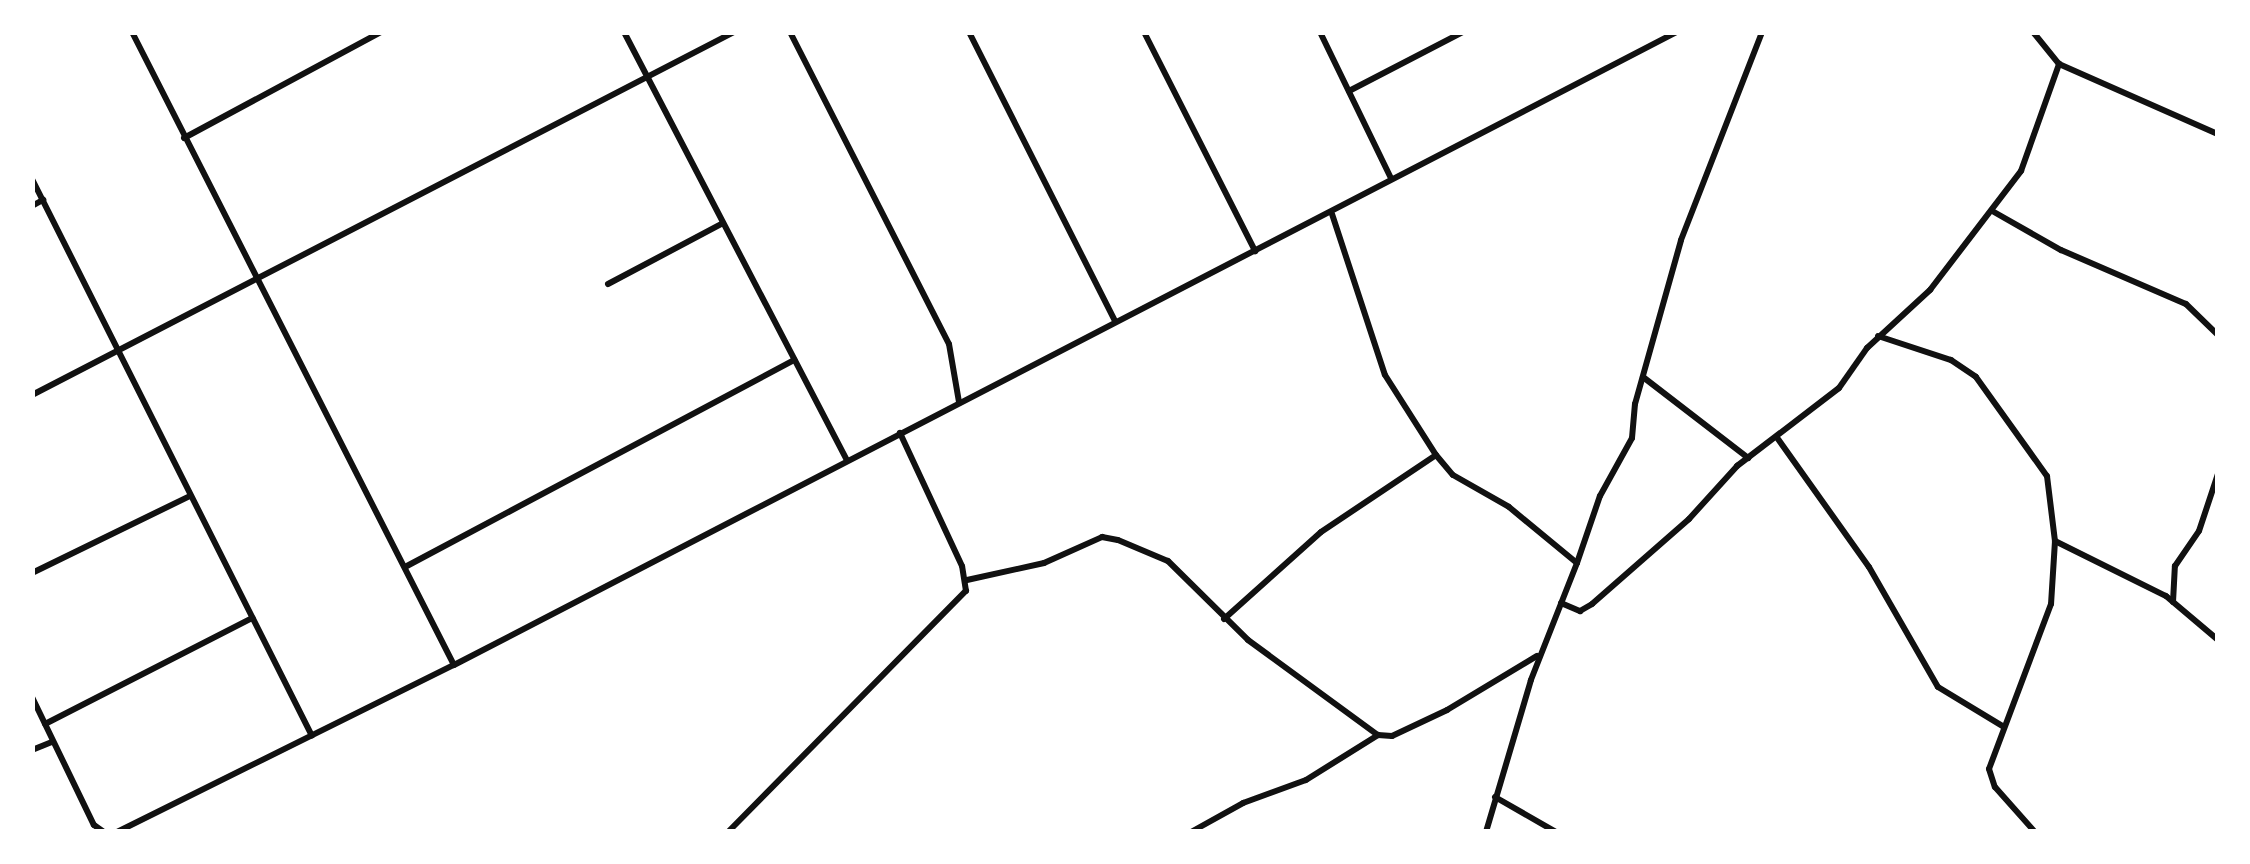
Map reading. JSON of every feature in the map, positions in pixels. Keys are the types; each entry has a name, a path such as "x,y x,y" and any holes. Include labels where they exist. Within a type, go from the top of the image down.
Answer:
{"street":[{"path":"132,32 454,666"},
{"path":"184,138 381,32"},
{"path":"624,32 846,459"},
{"path":"32,394 646,74 734,32"},
{"path":"790,32 949,344 959,402"},
{"path":"969,32 1115,321"},
{"path":"1144,32 1255,251"},
{"path":"1320,32 1392,178"},
{"path":"1350,91 1463,32"},
{"path":"117,832 454,666 846,459 1332,214 1392,178 1677,32"},
{"path":"1486,832 1540,654 1600,496 1632,438 1644,377 1699,188 1762,32"},
{"path":"2033,32 2059,64 2218,134"},
{"path":"1561,603 1586,610 1748,458 1778,439 1839,388 1878,336 1930,290 1994,212 2021,171 2059,64"},
{"path":"32,179 312,736"},
{"path":"32,206 44,200"},
{"path":"1994,212 2061,250 2186,304 2218,335"},
{"path":"1332,214 1385,375 1436,456 1453,475 1510,507 1577,563"},
{"path":"608,284 723,223"},
{"path":"1878,336 1951,360 1990,392 2047,476 2055,541 2048,617 1989,776 2035,832"},
{"path":"404,565 794,360"},
{"path":"1644,377 1748,458"},
{"path":"728,832 908,646 955,608 967,580 900,433"},
{"path":"1778,439 1869,567 1938,687 2004,727"},
{"path":"1224,619 1321,532 1436,456"},
{"path":"2172,603 2175,566 2199,532 2218,474"},
{"path":"32,572 190,496"},
{"path":"967,580 1044,563 1110,537 1168,561 1224,619 1378,735 1392,736 1447,710 1540,654"},
{"path":"2055,541 2172,603 2218,640"},
{"path":"44,724 252,618"},
{"path":"32,697 94,825 104,832"},
{"path":"1191,832 1243,803 1306,780 1378,735"},
{"path":"32,750 52,742"},
{"path":"1495,797 1556,832"}]}
